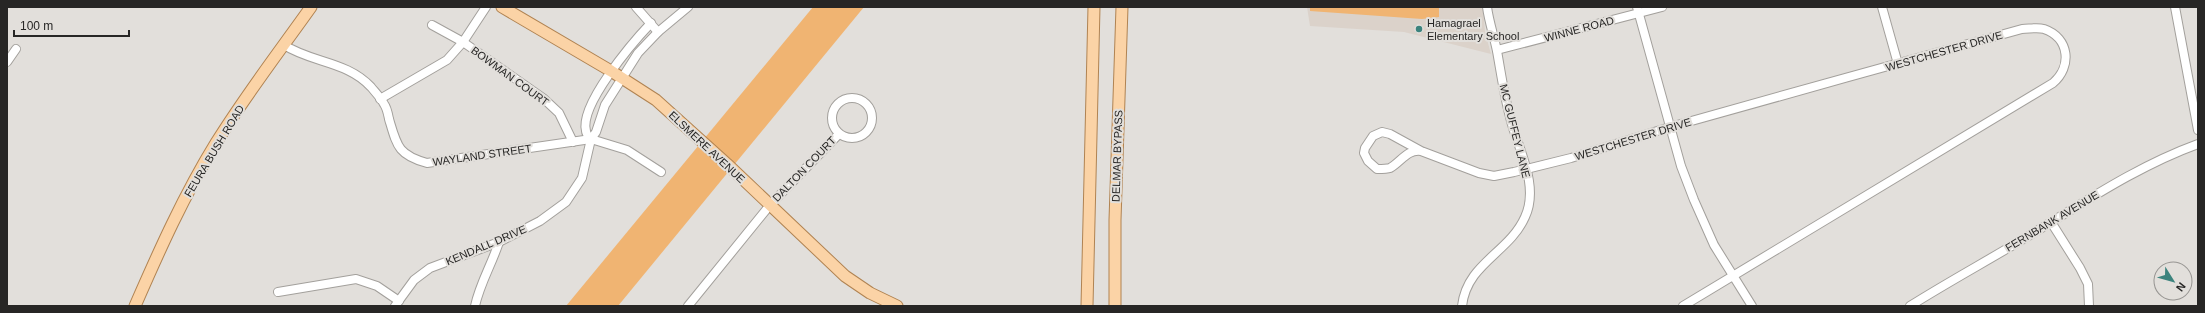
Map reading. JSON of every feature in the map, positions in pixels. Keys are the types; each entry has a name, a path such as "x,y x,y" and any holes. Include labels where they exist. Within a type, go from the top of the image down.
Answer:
{"main road":[{"name":"FEURA BUSH ROAD","path":"135,306 163,242 215,144 311,7"},
{"name":"ELSMERE AVENUE","path":"502,7 611,71 656,100 681,121 844,276 870,293 897,306"},
{"path":"1086,306 1094,7"},
{"name":"DELMAR BYPASS","path":"1115,306 1115,220 1122,7"},
{"path":"1090,197 1093,306"}],"street":[{"path":"380,99 447,60 463,42 486,7"},
{"path":"636,7 658,32"},
{"name":"KENDALL DRIVE","path":"397,303 414,280 430,268 499,242 540,221 566,202 582,178 591,139 596,132 605,105 638,53 658,32 688,7"},
{"name":"MC GUFFEY LANE","path":"1462,306 1463,296 1475,273 1514,235 1526,215 1529,193 1526,169 1510,118 1487,7"},
{"name":"WINNE ROAD","path":"1496,50 1638,10 1662,7"},
{"path":"1882,7 1898,64"},
{"path":"2175,7 2198,130"},
{"path":"1638,10 1681,166 1694,200 1714,244 1752,306"},
{"name":"KENDALL DRIVE","path":"591,139 586,132 590,107 611,71 630,45 651,23"},
{"name":"BOWMAN COURT","path":"432,25 463,42 544,98 559,113 573,142"},
{"name":"WESTCHESTER DRIVE","path":"1421,151 1416,150 1409,153 1389,168 1377,169 1368,161 1364,153 1365,148 1373,136 1382,132 1390,134 1421,151 1479,173 1494,176 1526,169 1986,38 2033,28 2044,29 2055,35 2064,46 2067,58 2063,72 2053,83 1733,276"},
{"name":"WAYLAND STREET","path":"284,45 304,56 339,66 355,74 385,105 394,137 402,152 413,159 427,163 591,139"},
{"path":"7,62 16,49"},
{"name":"DALTON COURT","path":"857,98 868,105 872,118 868,130 857,138 851,138 838,134 832,122 834,109 843,99 857,98"},
{"name":"DALTON COURT","path":"688,306 770,205 838,134"},
{"path":"591,139 607,142 627,150 661,172"},
{"name":"FERNBANK AVENUE","path":"1910,306 2096,193 2128,176 2198,144"},
{"path":"2050,222 2088,284 2089,306"},
{"path":"475,306 479,291 499,242"},
{"path":"1683,306 1733,276"},
{"path":"278,292 356,280 377,286 397,303"}],"shaded area":[{"path":"813,7 864,7 618,306 566,306"},
{"name":"Hamagrael Elementary School","path":"1307,7 1483,7 1485,32 1491,54 1404,32 1310,26"},
{"path":"1310,7 1439,7 1439,17 1422,19 1310,11"}],"place":[{"name":"Hamagrael Elementary School","path":"1419,29"}]}
